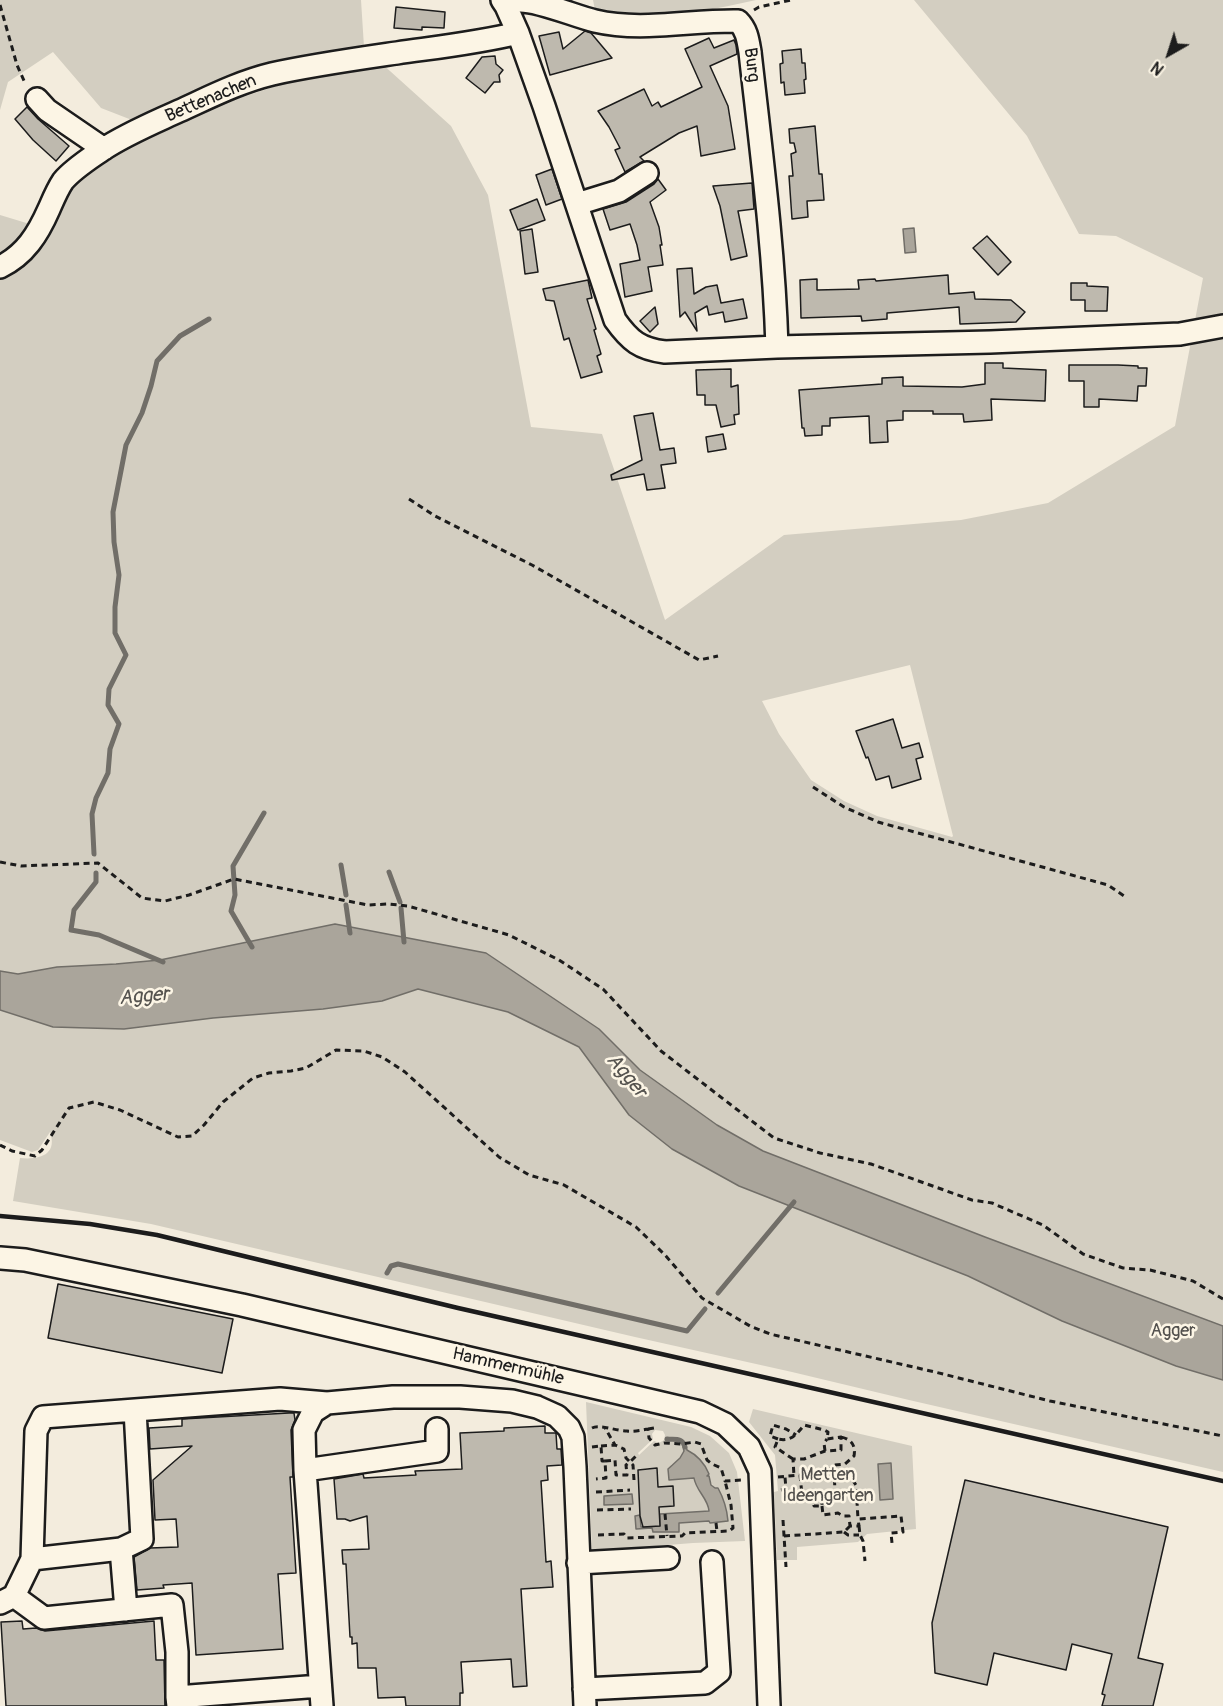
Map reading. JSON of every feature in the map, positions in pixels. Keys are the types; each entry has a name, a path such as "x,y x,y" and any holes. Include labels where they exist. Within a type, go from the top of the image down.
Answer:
{"street":[{"path":"738,21 644,26 597,21 528,1 506,2 615,320 627,336 639,346 665,352 990,342 1180,334 1223,326"},
{"name":"Burg","path":"738,21 744,27 750,52 775,296 777,347"},
{"name":"Bettenachen","path":"0,267 19,255 32,241 64,181 82,164 104,149 142,128 248,81 273,74 397,53 484,42 518,33"},
{"path":"37,99 47,110 104,149"},
{"path":"577,204 619,191 647,173"},
{"name":"Hammermühle","path":"0,1258 25,1260 242,1305 700,1412 725,1424 749,1447 760,1471 769,1706"},
{"path":"327,1402 312,1412 304,1430 321,1696 177,1701 177,1652 172,1605 44,1618 7,1600 32,1559 36,1431 43,1417 280,1399 327,1402 393,1396 460,1397 512,1401 537,1407 556,1416 569,1428 573,1437 575,1467 585,1697 705,1683 719,1672 712,1562"},
{"path":"32,1559 122,1549 142,1539 135,1410"},
{"path":"305,1470 437,1451 437,1429"},
{"path":"122,1549 126,1610"},
{"path":"578,1563 668,1557"}],"path":[{"path":"738,21 759,7 791,0"},
{"path":"0,5 17,65 24,82 37,99"},
{"path":"409,499 435,516 532,565 699,660 718,656"},
{"path":"813,787 844,807 878,822 1108,885 1127,898"},
{"path":"0,862 21,866 98,863 142,898 165,901 234,879 368,905 408,906 509,935 559,960 603,989 661,1051 774,1138 819,1153 871,1164 972,1200 992,1203 1043,1225 1083,1254 1123,1268 1150,1270 1193,1281 1223,1299"},
{"path":"0,1145 12,1151 35,1156 42,1150 69,1108 94,1102 120,1110 178,1137 192,1136 223,1102 253,1078 269,1073 306,1068 336,1050 364,1051 382,1057 405,1072 499,1157 529,1175 564,1185 636,1227 702,1298 750,1326 770,1334 1050,1401 1223,1436"},
{"path":"796,1435 786,1428 773,1425 770,1436 785,1441 796,1435 804,1425 824,1430 828,1432 824,1443 825,1451"},
{"path":"595,1426 630,1432 654,1428 655,1430"},
{"path":"605,1428 615,1445"},
{"path":"598,1527 598,1536 624,1534 627,1538 666,1534 682,1536 685,1533 729,1531 733,1528 731,1505 721,1468 707,1460 701,1444 695,1442 655,1445 649,1438 648,1429"},
{"path":"778,1438 775,1447 793,1459 804,1459 825,1451 841,1450 841,1437"},
{"path":"827,1439 846,1438 855,1448 854,1456 845,1464 834,1466 835,1493 822,1494 823,1515 838,1513 849,1516 850,1526"},
{"path":"592,1457 592,1445 615,1445 624,1449 626,1458 633,1465 634,1480"},
{"path":"597,1519 595,1478 606,1478 601,1446"},
{"path":"605,1461 615,1460 616,1475 627,1475 626,1465 637,1455"},
{"path":"793,1459 794,1476 825,1473"},
{"path":"834,1469 825,1469 825,1478 849,1475 856,1485 858,1526 863,1541 865,1561"},
{"path":"800,1475 802,1495 813,1494 814,1506 822,1506"},
{"path":"781,1489 786,1489 785,1476"},
{"path":"725,1481 760,1478"},
{"path":"596,1492 630,1490"},
{"path":"597,1510 631,1509"},
{"path":"783,1513 786,1567"},
{"path":"665,1514 666,1534"},
{"path":"858,1520 901,1516 903,1532 891,1533 892,1543"},
{"path":"716,1523 717,1531"},
{"path":"844,1532 850,1526 858,1526"},
{"path":"784,1536 844,1532 848,1535 860,1535"}],"green space":[{"path":"0,0 361,0 364,47 263,68 137,122 101,108 53,52 8,82 0,110"},
{"path":"593,0 756,0 690,13 639,17 619,16 595,10"},
{"path":"914,0 1223,0 1223,1472 151,1224 13,1201 20,1158 40,1157 49,1151 52,1140 50,1132 38,1150 32,1152 0,1140 0,215 33,225 71,185 106,156 219,105 279,85 380,62 451,126 488,195 531,427 602,434 665,620 784,535 961,520 1048,503 1175,426 1203,278 1116,236 1079,234 1027,136","holes":["910,665 953,836 952,837 877,816 844,801 811,780 779,734 762,701","335,924 123,984 55,968 160,960"]},
{"name":"Metten Ideengarten","path":"586,1402 691,1427 710,1436 729,1453 737,1472 745,1541 592,1551","holes":["655,1430 663,1431 664,1440 659,1443 654,1441 639,1455 638,1453 653,1439 652,1434","686,1446 687,1450 700,1459 708,1471 707,1476 728,1521 679,1523 679,1532 653,1532 653,1528 636,1529 635,1516 640,1515 638,1469 657,1468 658,1487 673,1487 674,1506 657,1508 660,1514 710,1512 707,1500 694,1478 669,1479 671,1465 680,1458","632,1495 632,1504 604,1505 604,1496"]},
{"name":"Metten Ideengarten","path":"753,1409 912,1446 916,1529 867,1534 858,1542 797,1547 797,1560 777,1560 774,1492 778,1491 775,1455 749,1422","holes":["878,1464 891,1464 892,1499 880,1499"]}],"water":[{"path":"914,228 916,252 905,253 903,229"},
{"name":"Agger","path":"335,924 486,953 599,1029 640,1070 717,1125 763,1151 1223,1326 1223,1380 1176,1366 1062,1321 968,1276 739,1186 672,1149 629,1115 579,1047 508,1012 418,989 382,1001 124,1029 53,1027 0,1010 0,971 18,974 57,967 160,960"},
{"path":"686,1446 687,1450 705,1467 711,1485 718,1488 725,1504 728,1521 679,1523 679,1532 653,1532 652,1528 636,1529 635,1516 640,1515 641,1527 660,1526 660,1514 709,1511 707,1502 694,1478 669,1480 668,1469 680,1458 684,1451 683,1447"},
{"path":"891,1463 893,1499 880,1500 878,1464"},
{"path":"632,1494 633,1504 604,1505 604,1496"}],"building":[{"path":"396,7 445,12 444,28 422,27 422,30 394,28"},
{"path":"585,31 591,33 612,58 550,75 539,36 559,32 563,49"},
{"path":"709,38 714,48 734,40 736,45 737,54 710,66 728,106 735,149 701,156 697,126 679,133 640,157 644,161 625,172 615,150 620,148 598,111 644,89 652,106 658,102 661,107 702,87 685,49"},
{"path":"801,49 802,63 805,63 805,93 785,95 784,82 781,83 782,51"},
{"path":"495,56 496,64 503,70 499,75 500,82 494,82 485,93 466,78 482,57"},
{"path":"27,107 69,146 56,161 15,119"},
{"path":"815,126 819,174 822,174 824,200 807,201 808,217 792,219 789,176 793,176 791,154 796,152 794,143 790,143 789,129"},
{"path":"552,169 562,199 546,205 536,175"},
{"path":"658,179 666,190 650,202 659,227 663,265 648,267 652,291 625,297 620,264 640,260 637,245 630,224 610,230 603,209 626,202"},
{"path":"752,183 754,209 738,211 747,256 731,260 720,206 713,186"},
{"path":"537,199 545,220 518,230 510,210"},
{"path":"532,229 538,272 525,274 520,231"},
{"path":"987,236 1011,262 998,275 973,248"},
{"path":"692,268 694,294 706,287 717,285 721,303 743,299 747,318 725,322 723,312 709,315 707,306 695,313 697,331 685,312 680,317 677,269"},
{"path":"948,275 949,294 974,292 975,299 1011,300 1025,312 1016,322 960,324 959,307 887,313 887,319 862,321 861,316 801,318 800,280 817,279 817,290 859,289 858,280 875,279 876,281"},
{"path":"588,280 592,298 587,299 596,329 594,330 601,354 597,356 602,372 581,378 569,338 564,340 554,301 546,300 543,289"},
{"path":"1071,283 1108,287 1107,311 1085,311 1085,300 1071,300"},
{"path":"655,307 658,324 650,332 640,321"},
{"path":"985,363 1003,363 1003,368 1046,370 1045,401 991,399 992,420 964,422 963,414 903,411 903,420 887,421 888,442 870,443 869,416 830,418 830,426 822,426 822,435 805,436 804,428 802,428 799,390 882,384 882,378 903,377 903,386 962,387 985,384"},
{"path":"1069,365 1118,365 1147,368 1146,386 1138,386 1137,401 1099,399 1099,407 1084,407 1084,381 1069,381"},
{"path":"731,369 731,387 738,385 739,414 734,415 735,424 721,427 716,405 705,405 705,395 697,395 696,370"},
{"path":"653,413 660,450 674,448 676,463 661,465 665,488 647,490 644,474 612,480 611,475 642,460 634,416"},
{"path":"723,434 726,449 708,452 706,437"},
{"path":"893,719 902,748 919,743 923,757 916,759 921,779 892,788 889,776 876,780 856,731"},
{"path":"58,1284 233,1319 222,1373 48,1338"},
{"path":"294,1413 295,1420 291,1430 293,1477 290,1477 296,1573 278,1574 283,1649 196,1655 192,1583 137,1590 134,1557 150,1548 178,1547 176,1519 155,1520 153,1480 192,1446 150,1449 149,1428 182,1426 182,1419"},
{"path":"545,1426 545,1433 556,1433 557,1449 561,1449 562,1465 547,1466 548,1480 541,1481 546,1562 551,1561 553,1587 521,1589 527,1686 513,1687 511,1659 461,1662 463,1693 460,1693 460,1706 406,1706 405,1697 378,1698 376,1668 358,1668 357,1643 352,1644 352,1637 350,1637 346,1564 343,1564 342,1550 369,1549 367,1516 350,1521 337,1519 334,1479 363,1474 364,1478 416,1475 415,1471 462,1469 460,1433"},
{"path":"657,1468 658,1487 673,1486 674,1506 659,1507 660,1526 643,1527 640,1516 638,1470"},
{"path":"965,1480 1168,1527 1138,1658 1163,1664 1153,1706 1102,1706 1105,1695 1102,1694 1112,1654 1072,1644 1066,1670 994,1653 987,1685 935,1673 932,1623"},
{"path":"22,1621 23,1629 36,1628 45,1631 154,1621 156,1660 164,1660 165,1706 6,1706 1,1622"}],"waterway":[{"path":"94,854 92,814 96,798 108,773 110,749 119,724 108,705 109,689 126,655 115,633 119,575 114,542 113,512 126,445 142,413 157,361 180,336 209,319"},
{"path":"252,947 231,911 235,895 233,866 264,813"},
{"path":"341,865 346,895"},
{"path":"389,872 400,902"},
{"path":"96,873 96,882 74,910 71,930 99,935 163,962"},
{"path":"346,905 350,933"},
{"path":"401,908 404,942"},
{"path":"718,1293 794,1202"},
{"path":"387,1273 391,1266 398,1264 687,1331 705,1309"},
{"path":"667,1439 680,1440 685,1447"}],"railway":[{"path":"0,1216 90,1224 157,1235 458,1308 1223,1481"}]}
